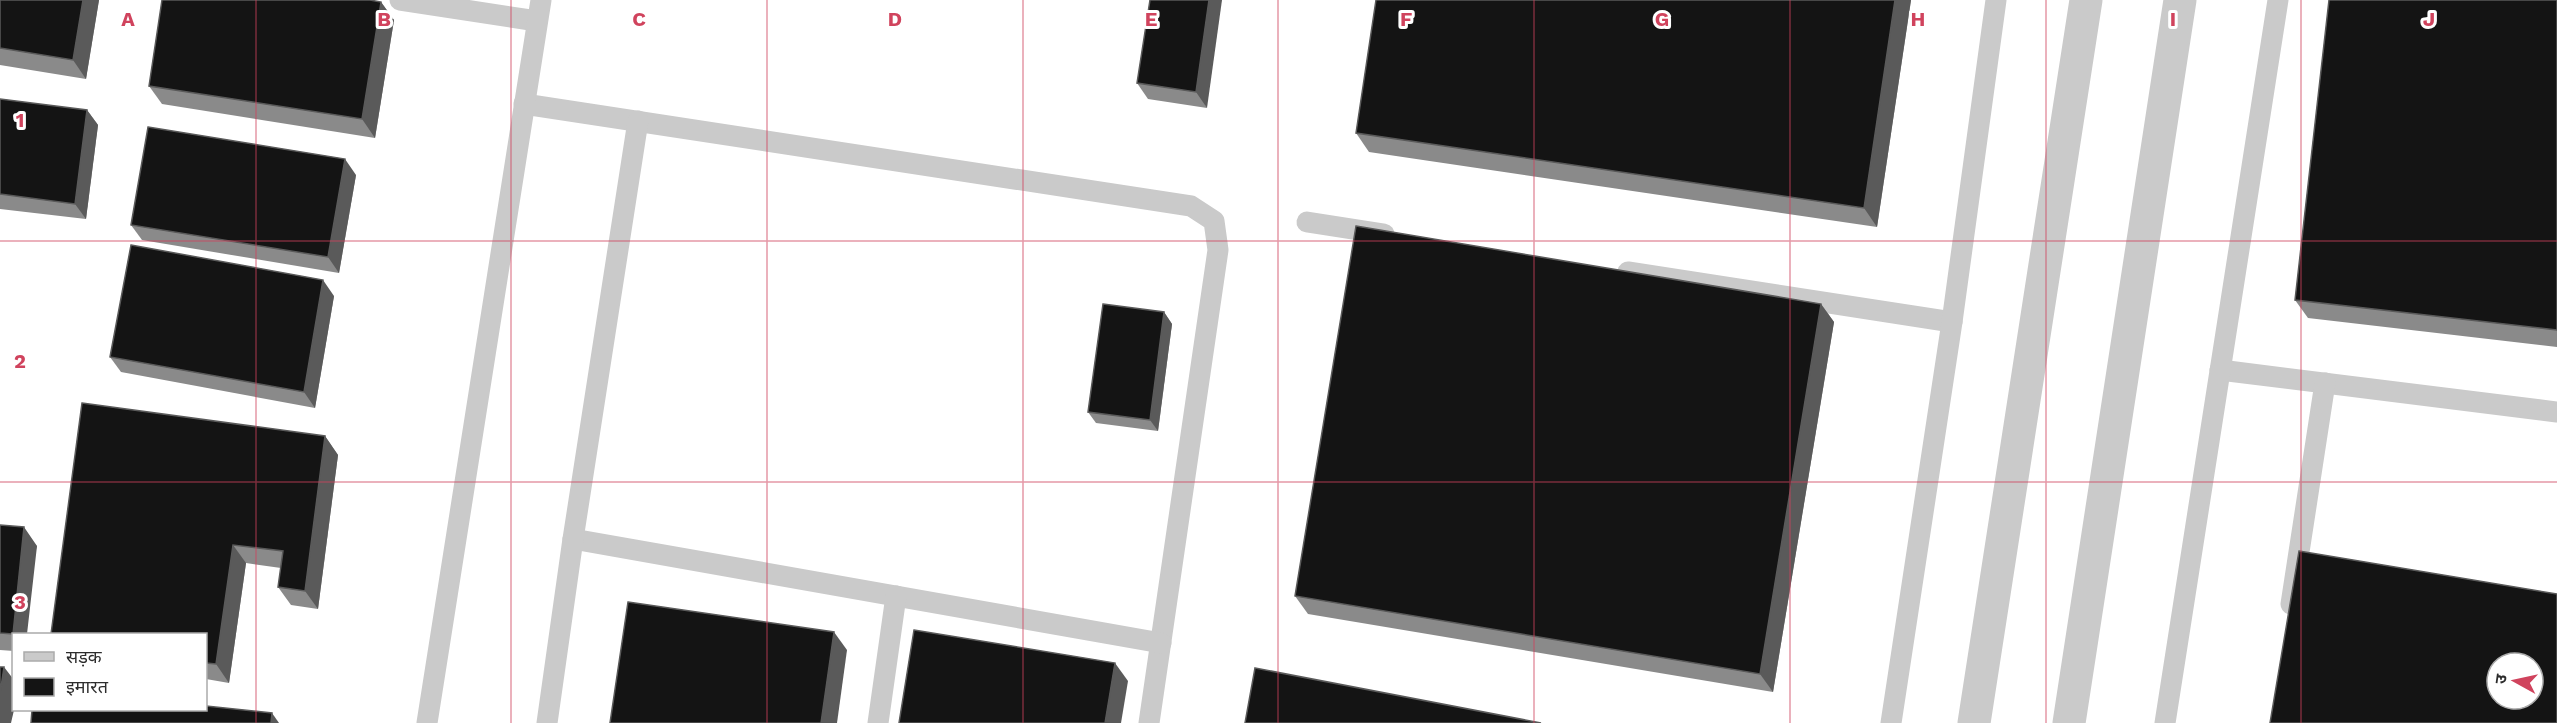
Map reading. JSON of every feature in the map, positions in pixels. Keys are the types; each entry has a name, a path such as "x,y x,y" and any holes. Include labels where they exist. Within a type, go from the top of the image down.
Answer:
{"street":[{"path":"1974,723 2086,0"},
{"path":"2069,723 2180,0"}],"lane":[{"path":"400,0 537,21"},
{"path":"428,723 541,0"},
{"path":"1891,723 1952,322 1996,0"},
{"path":"2165,723 2278,0"},
{"path":"524,104 1191,206 1214,221 1218,250 1149,723"},
{"path":"547,723 573,539 638,122"},
{"path":"1307,222 1401,237"},
{"path":"1611,269 1952,322"},
{"path":"2220,370 2557,412"},
{"path":"2287,629 2325,383"},
{"path":"573,539 1161,643"},
{"path":"878,723 896,596"}],"building":[{"path":"0,0 83,0 73,60 0,48"},
{"path":"162,0 370,0 381,2 362,119 149,86"},
{"path":"1150,0 1209,0 1196,92 1137,83"},
{"path":"1376,0 1895,0 1864,208 1356,133"},
{"path":"2329,0 2557,0 2557,330 2295,300"},
{"path":"0,99 87,110 75,204 0,194"},
{"path":"148,127 345,159 328,257 131,225"},
{"path":"1356,226 1821,304 1760,674 1295,596"},
{"path":"131,245 323,280 304,392 110,357"},
{"path":"1103,304 1164,312 1150,420 1088,412"},
{"path":"82,403 325,436 305,591 278,587 283,551 233,545 216,664 207,663 207,633 51,633"},
{"path":"0,525 24,527 13,633 0,633"},
{"path":"2299,551 2557,594 2557,723 2270,723"},
{"path":"628,602 834,632 821,723 610,723"},
{"path":"914,630 1115,663 1105,723 899,723"},
{"path":"0,667 4,667 0,694"},
{"path":"1255,668 1541,723 1245,723"},
{"path":"207,706 272,713 271,723 31,723 32,711 207,711"}]}
